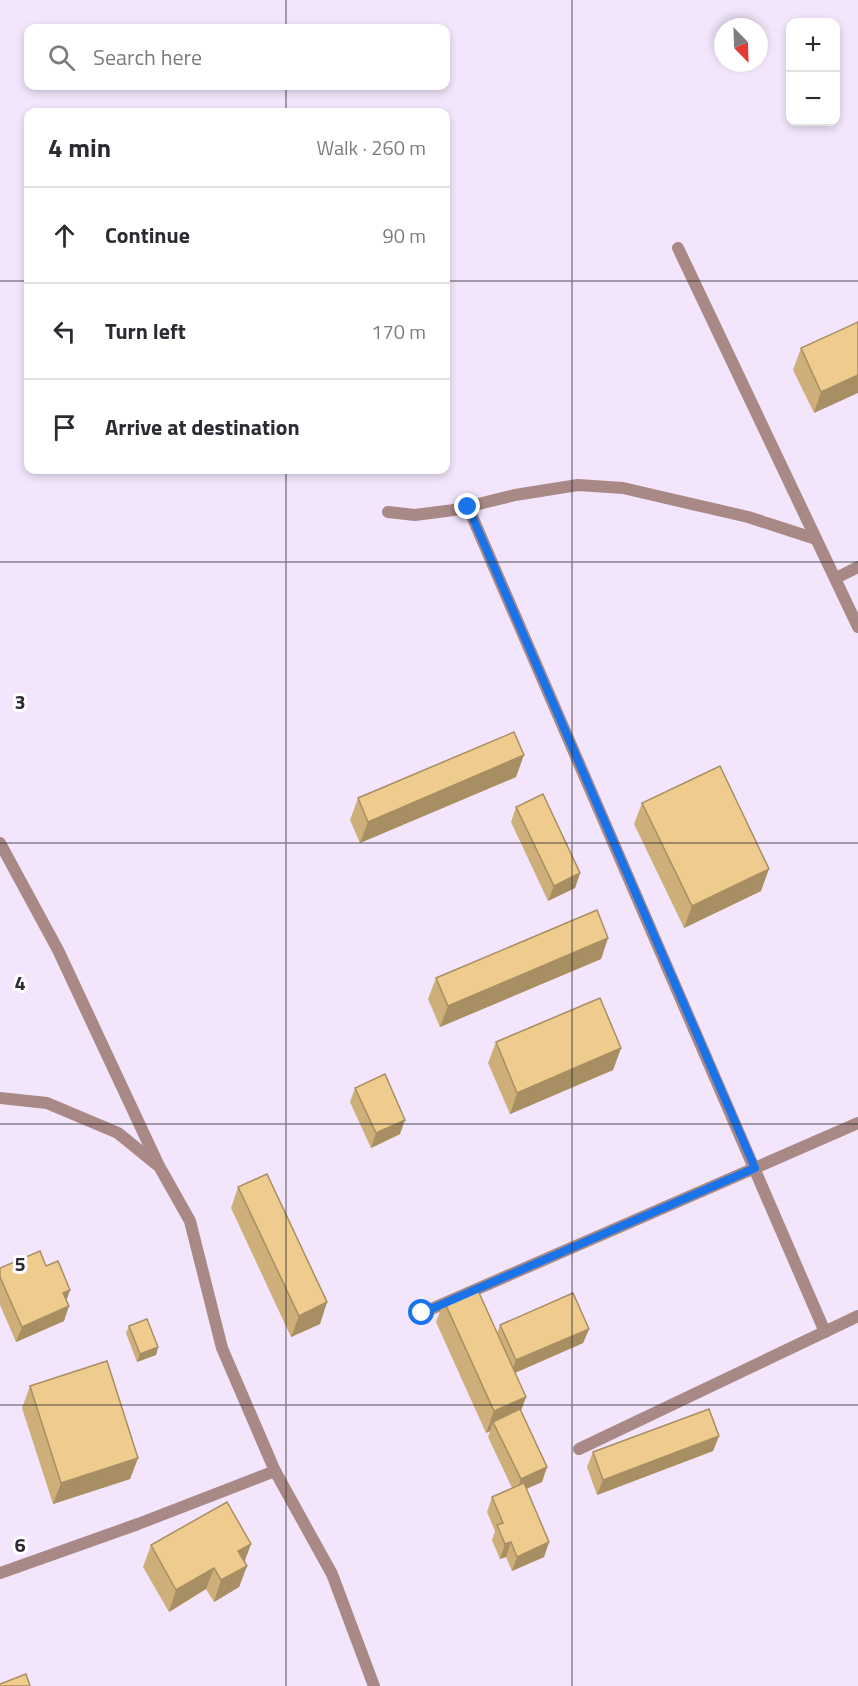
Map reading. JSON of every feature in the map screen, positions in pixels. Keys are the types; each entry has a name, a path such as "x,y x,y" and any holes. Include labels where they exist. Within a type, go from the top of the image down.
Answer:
{"street":[{"path":"678,248 858,627"},
{"path":"388,512 415,514 468,507 515,495 578,485 623,488 748,517 816,539"},
{"path":"468,507 825,1332"},
{"path":"836,579 858,567"},
{"path":"0,843 58,950 159,1166 190,1221 222,1348 275,1471 332,1574 374,1686"},
{"path":"0,1098 47,1103 118,1133 159,1166"},
{"path":"422,1313 858,1123"},
{"path":"579,1449 858,1316"},
{"path":"0,1573 138,1524 275,1471"}],"building":[{"path":"858,322 858,375 821,392 801,348"},
{"path":"514,732 524,755 368,822 358,798"},
{"path":"720,766 769,869 692,906 642,803"},
{"path":"543,794 580,873 554,886 516,807"},
{"path":"597,910 608,938 448,1006 436,978"},
{"path":"600,998 621,1048 517,1093 496,1042"},
{"path":"385,1074 405,1120 376,1133 355,1088"},
{"path":"267,1174 327,1302 299,1316 238,1187"},
{"path":"40,1251 46,1266 58,1261 70,1290 63,1293 69,1306 22,1327 0,1277 0,1268"},
{"path":"476,1286 526,1397 494,1411 444,1301"},
{"path":"573,1293 589,1329 516,1360 500,1325"},
{"path":"147,1319 158,1347 140,1354 129,1326"},
{"path":"107,1361 138,1458 61,1483 30,1386"},
{"path":"520,1409 547,1467 521,1479 493,1422"},
{"path":"709,1409 719,1436 603,1480 593,1452"},
{"path":"524,1483 549,1542 517,1557 511,1542 505,1544 497,1525 503,1523 492,1497"},
{"path":"227,1502 251,1544 238,1551 247,1566 221,1580 214,1568 176,1590 151,1545"},
{"path":"26,1674 30,1686 0,1686 0,1684"}],"route":[{"path":"422,1313 755,1168 468,507"}]}
